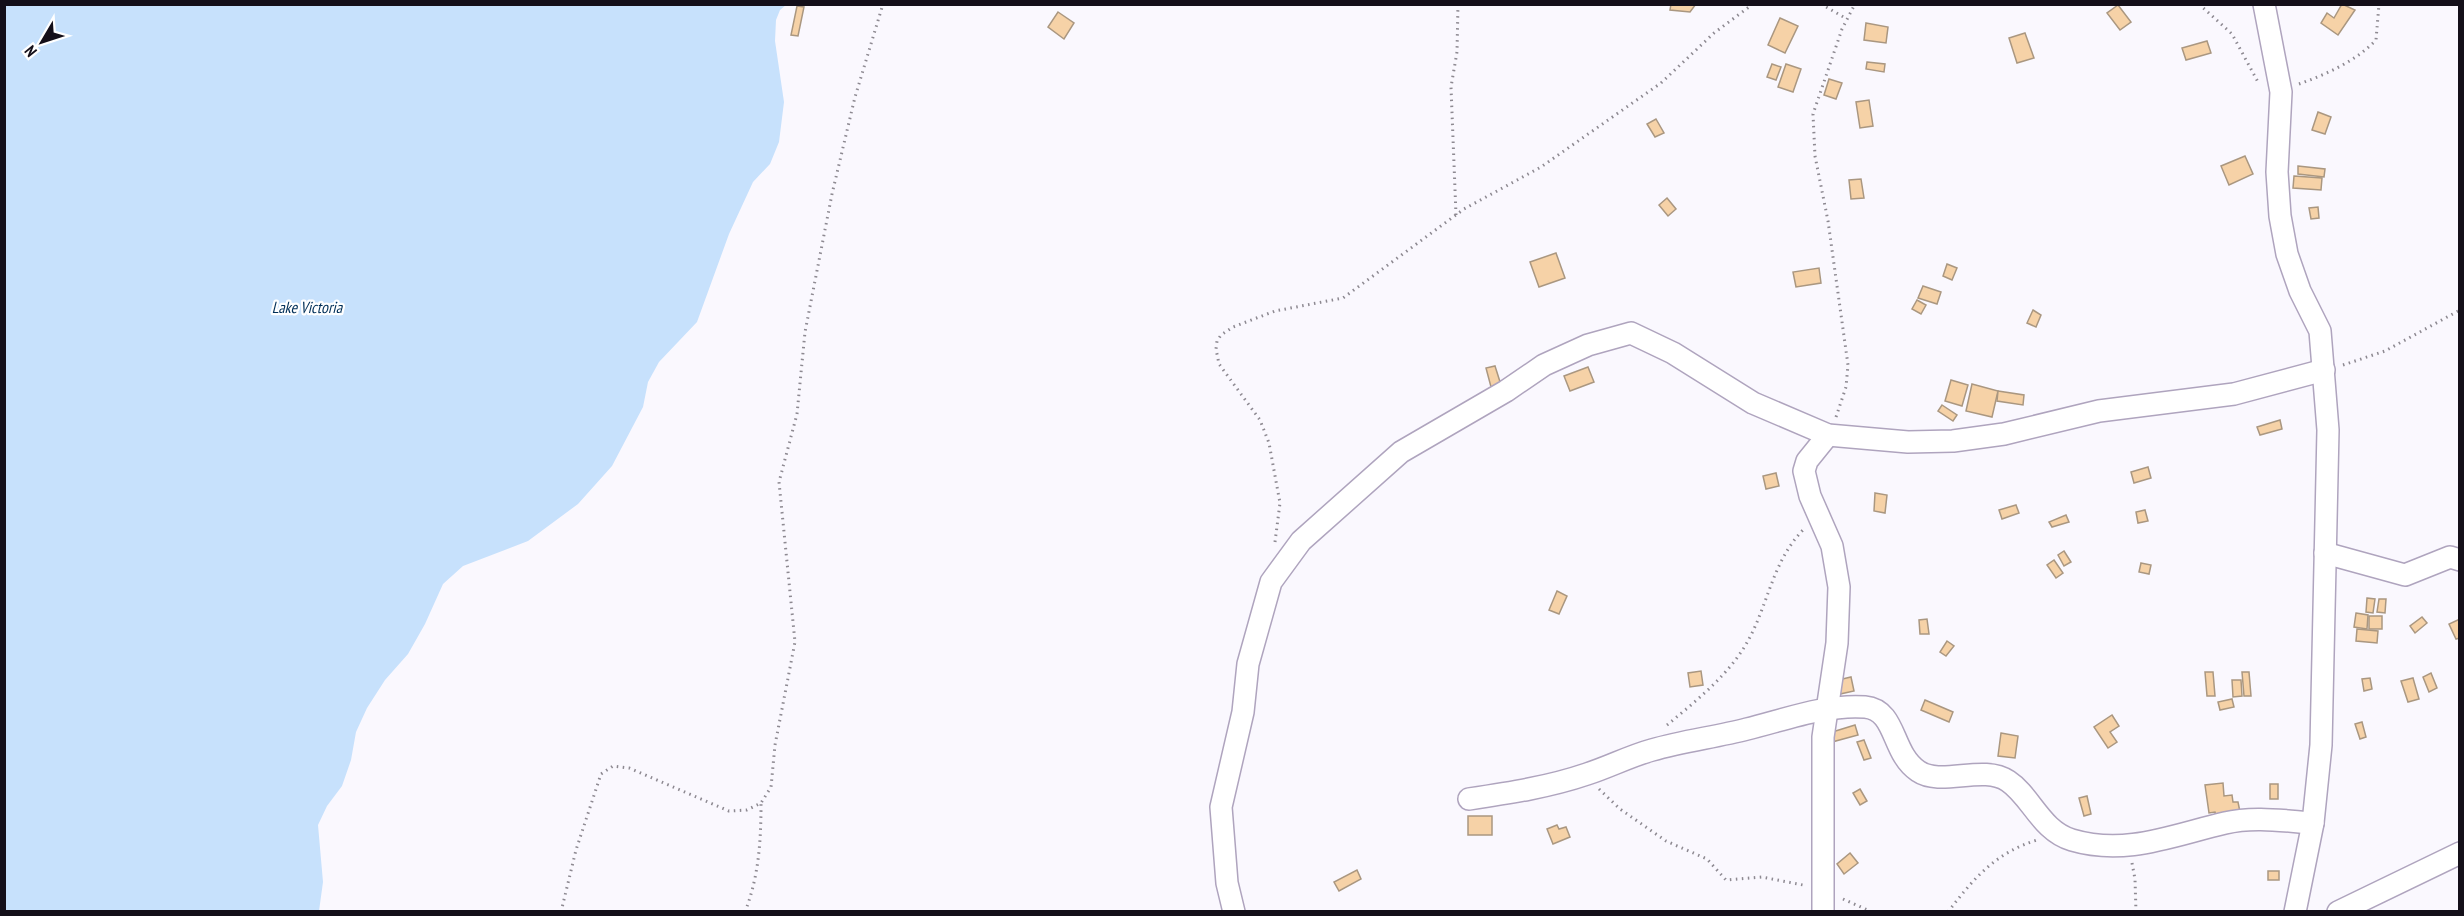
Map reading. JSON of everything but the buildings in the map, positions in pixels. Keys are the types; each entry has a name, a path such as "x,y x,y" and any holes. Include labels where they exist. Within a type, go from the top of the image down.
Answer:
{"street":[{"path":"2264,4 2281,92 2277,172 2280,216 2287,254 2300,291 2320,331 2329,440 2322,734 2313,823 2295,912"},
{"path":"1234,912 1227,883 1221,807 1243,712 1248,664 1271,582 1301,541 1401,452 1506,392 1544,365 1588,345 1631,333 1673,353 1753,403 1828,435 1908,442 1953,441 2004,434 2099,411 2234,394 2324,370"},
{"path":"1823,912 1825,710 1837,643 1839,587 1832,546 1805,483 1804,471 1807,461 1828,435"},
{"path":"2325,553 2405,575 2450,557 2460,560"},
{"path":"1470,799 1519,791 1588,774 1651,750 1825,710 1863,707 1878,709 1887,719 1893,737 1905,759 1919,772 1934,775 1992,774 2008,781 2034,812 2069,839 2104,846 2128,846 2162,841 2226,822 2267,820 2313,823"},
{"path":"2338,912 2460,853"}],"path":[{"path":"561,912 576,850 602,774 613,766 629,768 729,811 747,810 761,803 771,787 775,745 795,642 779,482 797,414 799,369 832,195 855,97 883,4"},
{"path":"1456,215 1451,87 1457,52 1458,4"},
{"path":"1275,548 1280,503 1269,443 1260,420 1219,364 1217,341 1233,327 1275,311 1343,298 1456,215 1541,167 1661,83 1714,33 1753,4"},
{"path":"1821,4 1848,19"},
{"path":"1828,435 1846,387 1848,365 1828,221 1815,156 1813,114 1855,4"},
{"path":"2199,4 2232,34 2260,86"},
{"path":"2281,92 2337,68 2367,50 2376,40 2379,4"},
{"path":"2324,370 2385,351 2460,310"},
{"path":"1662,730 1731,666 1746,644 1782,557 1797,536 1819,514"},
{"path":"1588,774 1620,809 1666,841 1707,859 1726,880 1762,877 1787,880 1823,890 1872,912"},
{"path":"745,912 753,891 761,844 761,803"},
{"path":"1948,912 1977,876 2014,848 2041,839 2069,839"},
{"path":"2128,846 2135,879 2136,912"}],"water":[{"name":"Lake Victoria","path":"5,4 786,5 780,10 776,20 775,41 784,102 779,142 770,164 753,182 729,234 697,322 659,362 648,382 643,407 612,466 578,504 528,541 463,566 443,584 408,654 385,680 367,708 356,732 351,760 342,786 327,806 318,825 323,882 319,911 5,911"}]}
